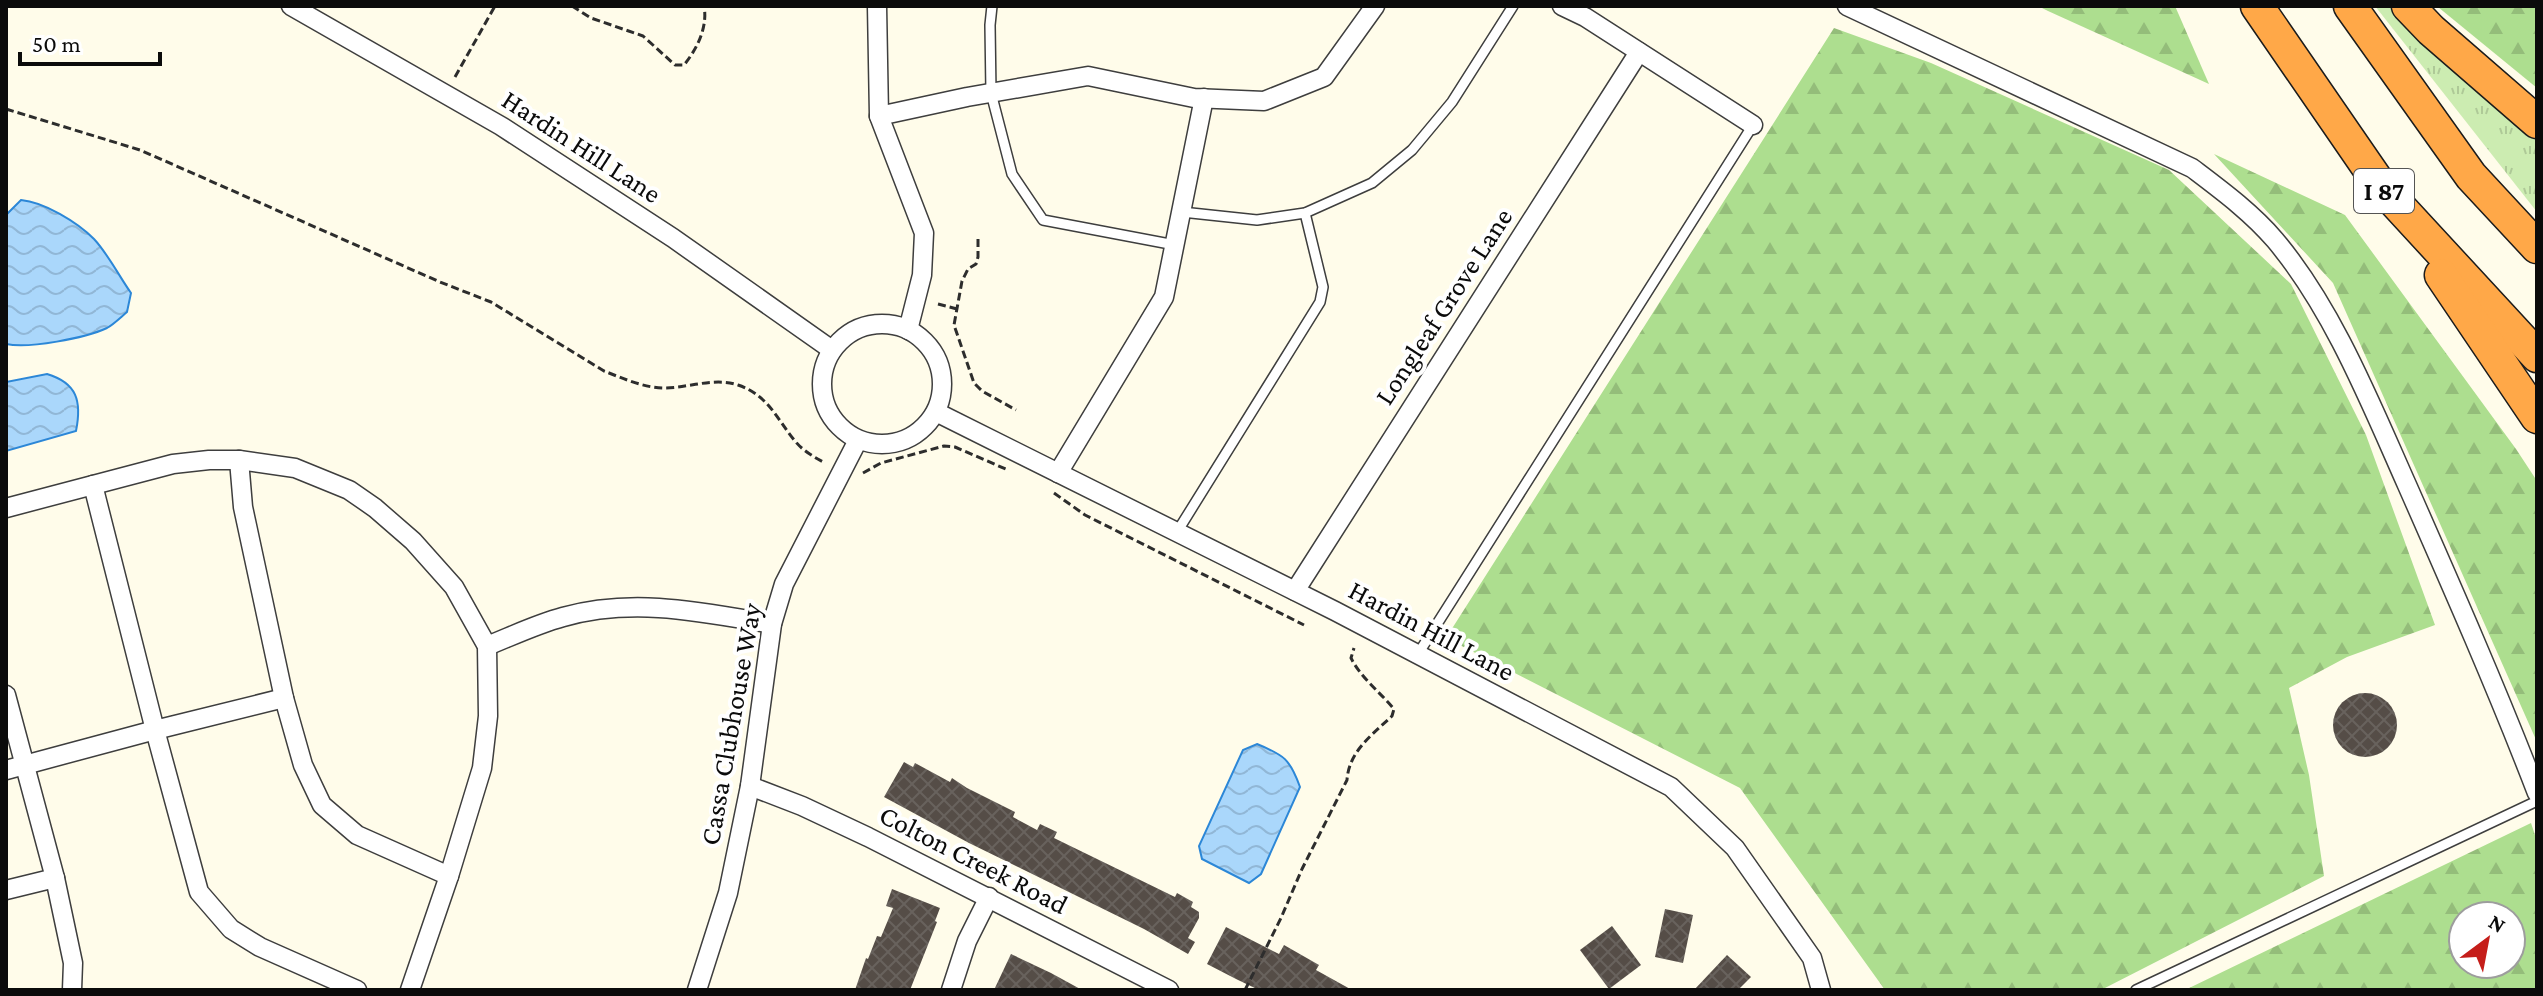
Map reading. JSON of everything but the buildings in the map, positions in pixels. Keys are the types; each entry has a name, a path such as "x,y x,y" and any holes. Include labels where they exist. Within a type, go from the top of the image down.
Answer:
{"highway":[{"name":"I 87","path":"2257,6 2383,189 2537,356"},
{"path":"2350,6 2471,176 2537,247"},
{"path":"2408,6 2431,30 2537,122"},
{"path":"2383,189 2537,417"}],"street":[{"name":"Hardin Hill Lane","path":"291,6 501,126 673,238 832,350"},
{"path":"877,6 879,116 924,233 922,275 908,330"},
{"path":"879,116 1088,76 1204,98 1264,101 1324,77 1375,6"},
{"path":"1562,6 1585,17 1753,125"},
{"path":"1847,6 2192,168 2237,202 2275,240 2324,310 2364,387 2490,671 2537,793"},
{"name":"Longleaf Grove Lane","path":"1295,591 1639,52"},
{"path":"1058,473 1164,297 1204,98"},
{"path":"892,324 908,330 924,340 942,374 942,393 936,412 911,437 894,443 876,444 858,440 843,430 824,401 821,383 824,366 843,337 858,328 892,324"},
{"name":"Hardin Hill Lane","path":"936,412 1295,591 1671,787 1735,848 1812,958 1821,990"},
{"name":"Cassa Clubhouse Way","path":"697,990 728,893 750,786 772,624 784,584 858,440"},
{"path":"239,460 243,507 284,698 303,765 322,805 357,835 449,876"},
{"path":"6,508 173,464 239,460 295,468 349,490 375,508 413,541 454,587 487,646 488,716 482,768 410,990"},
{"path":"93,485 199,892 231,929 260,947 357,990"},
{"path":"487,646 562,617 622,606 683,608 772,624"},
{"path":"6,695 15,768 55,878 73,963 72,990"},
{"path":"15,768 284,698"},
{"name":"Colton Creek Road","path":"750,786 815,812 1169,990"},
{"path":"6,890 55,878"},
{"path":"951,990 967,941 989,897"}],"lane":[{"path":"992,6 991,93 1012,174 1043,220 1176,245"},
{"path":"1182,212 1257,220 1305,213 1372,183 1412,150 1452,102 1513,6"},
{"path":"1418,654 1753,125"},
{"path":"1177,532 1320,302 1323,287 1305,213"},
{"path":"2136,990 2537,801"}],"path":[{"path":"445,94 495,6"},
{"path":"572,6 591,18 643,36 667,60 675,65 684,65 704,26 704,6"},
{"path":"6,109 140,150 491,302 604,371 623,379 661,388 714,382 737,384 759,395 807,453 827,464"},
{"path":"978,239 976,264 968,269 962,281 954,325 974,383 982,391 1016,410"},
{"path":"938,304 957,309"},
{"path":"857,479 873,466 944,446 955,447 1009,471"},
{"path":"1047,489 1085,515 1304,625"},
{"path":"1245,990 1347,780 1348,767 1356,751 1392,716 1394,709 1357,671 1351,658 1354,648"}],"green space":[{"path":"2038,6 2175,6 2209,84 2048,11"},
{"path":"2375,6 2395,6 2537,136 2537,212"},
{"path":"2537,6 2537,88 2438,7"},
{"path":"1834,28 1931,63 2169,170 2291,284 2366,435 2435,625 2347,657 2289,688 2309,775 2324,876 2101,990 1885,990 1740,788 1446,638"},
{"path":"2214,154 2345,215 2537,481 2537,742 2333,283"},
{"path":"2531,823 2537,841 2537,990 2185,990"}],"water":[{"path":"21,200 50,209 79,226 104,251 131,293 127,312 112,325 57,342 6,344 6,215"},
{"path":"47,374 65,382 75,395 78,411 76,431 6,451 6,382"},
{"path":"1257,744 1285,759 1300,787 1261,874 1249,883 1202,859 1199,846 1243,750"}]}
